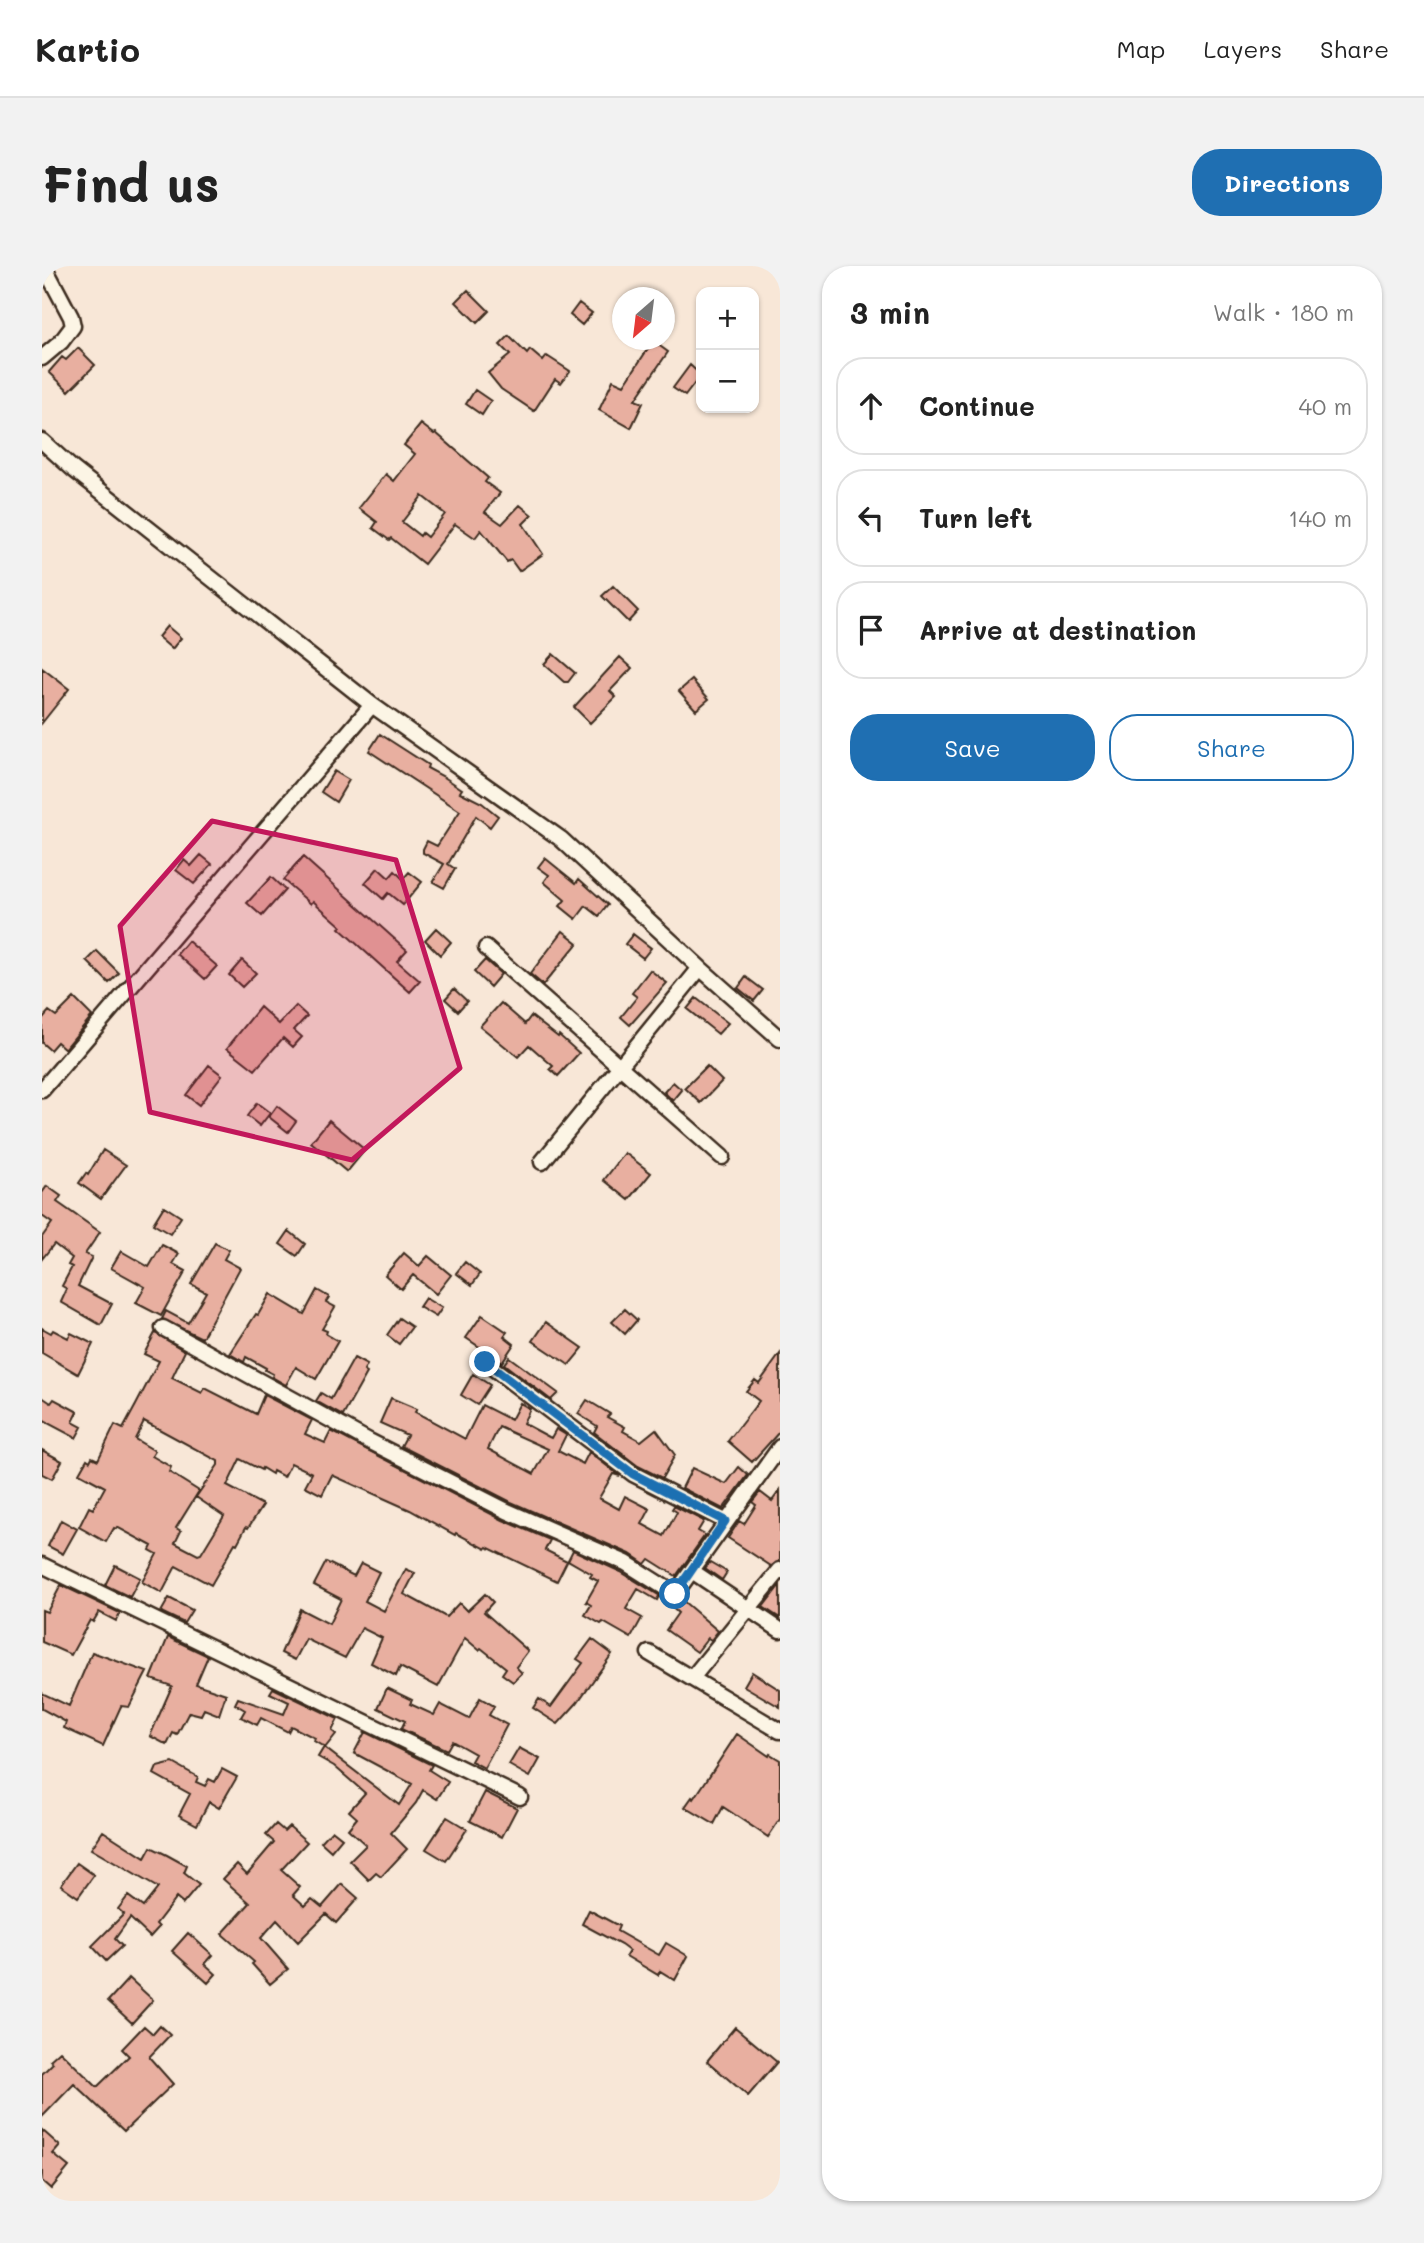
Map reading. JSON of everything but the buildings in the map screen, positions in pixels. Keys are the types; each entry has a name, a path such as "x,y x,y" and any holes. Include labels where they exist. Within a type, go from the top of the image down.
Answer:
{"street":[{"path":"42,358 61,342 73,326 72,317 44,266"},
{"path":"42,441 73,469 372,705 561,839 780,1039"},
{"path":"42,1090 372,705"},
{"path":"486,948 722,1157"},
{"path":"542,1162 700,968"},
{"path":"163,1328 381,1447 507,1511 626,1563 675,1594 780,1447"},
{"path":"485,1362 633,1474 725,1521"},
{"path":"42,1565 520,1797"},
{"path":"692,1678 780,1570"},
{"path":"692,1571 780,1630"},
{"path":"649,1653 780,1731"}],"highlighted area":[{"path":"212,821 396,860 460,1068 352,1160 150,1112 120,926"}],"route":[{"path":"485,1362 633,1474 725,1521 675,1594"}]}
